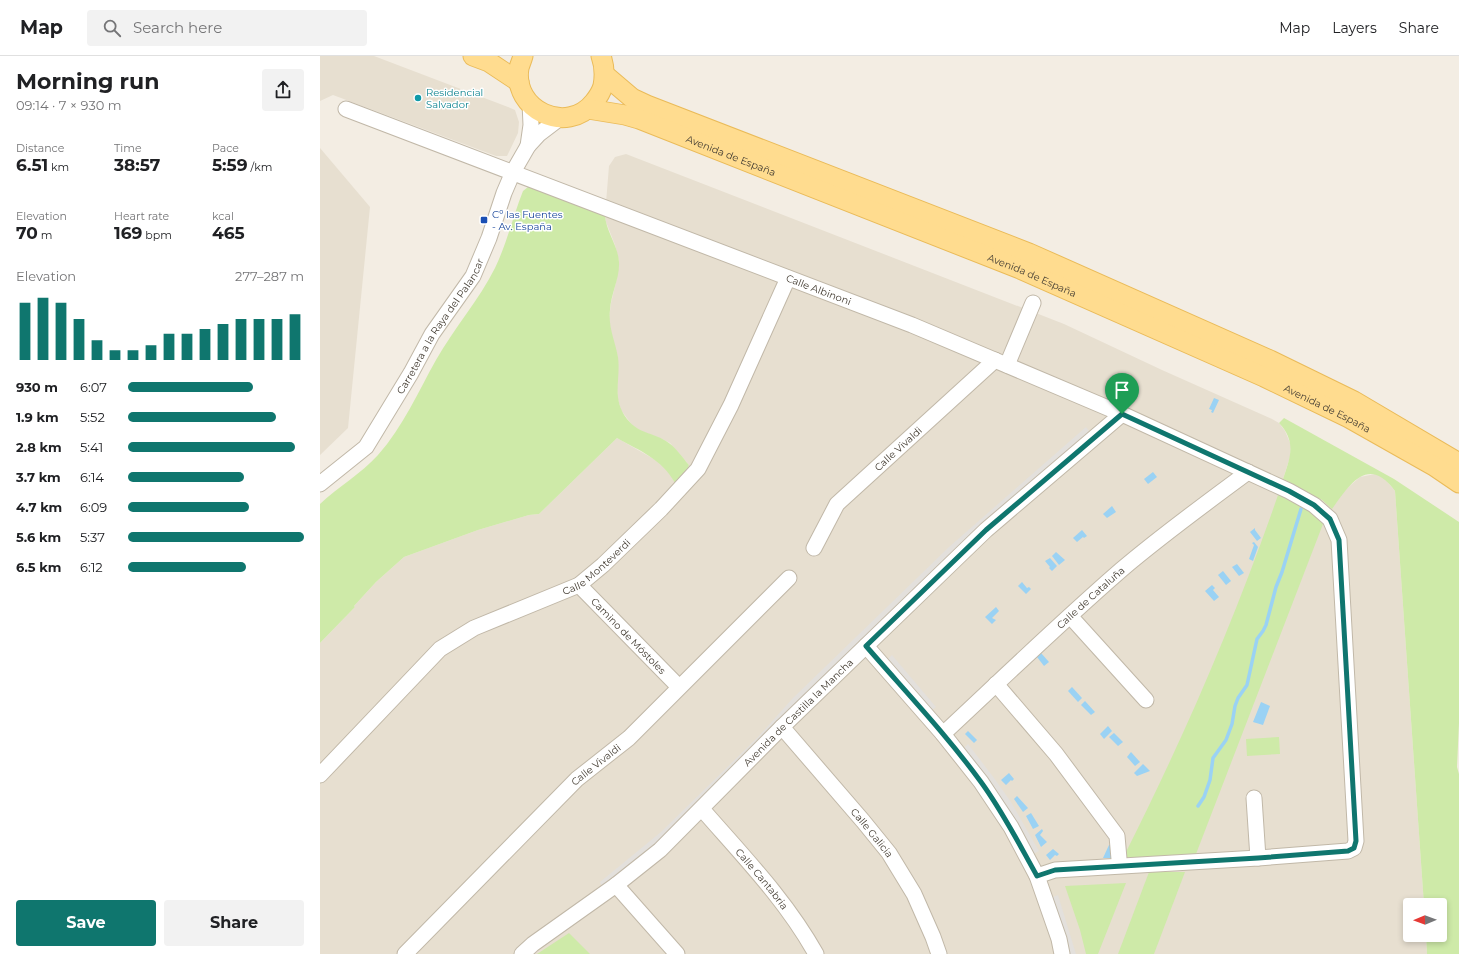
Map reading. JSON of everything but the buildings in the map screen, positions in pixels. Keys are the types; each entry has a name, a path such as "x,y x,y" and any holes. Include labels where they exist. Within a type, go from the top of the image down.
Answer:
{"main road":[{"path":"473,56 489,62 519,82"},
{"path":"523,56 519,68 519,82 521,90 538,111 549,116 560,118 575,116 588,109 601,94 605,74 601,56"},
{"name":"Avenida de España","path":"605,74 632,98 647,105 1029,253 1270,360 1354,401 1459,463"},
{"name":"Avenida de España","path":"588,109 625,115 639,119 1020,269 1264,377 1349,418 1434,466 1459,483"}],"street":[{"name":"Carretera a la Raya del Palancar","path":"528,146 531,125 530,103"},
{"name":"Calle Albinoni","path":"346,109 912,325 1122,414 1289,491 1314,505 1330,519 1339,540 1356,841 1354,848 1348,851 1258,858 1055,870 1037,876"},
{"name":"Carretera a la Raya del Palancar","path":"320,484 366,447 411,373 432,334 473,276 489,238 504,193 513,172 528,146 539,134 560,118"},
{"name":"Calle Monteverdi","path":"320,775 440,649 474,628 578,585 603,565 662,509 698,469 731,405 788,278"},
{"path":"1001,363 1033,303"},
{"name":"Calle Vivaldi","path":"814,548 836,504 1001,363"},
{"name":"Avenida de Castilla la Mancha","path":"522,954 533,944 616,886 660,850 782,727 986,530 1122,414"},
{"name":"Calle de Cataluña","path":"943,734 1122,569 1191,514 1248,472"},
{"name":"Calle Vivaldi","path":"405,954 577,779 629,738 789,578"},
{"name":"Camino de Móstoles","path":"578,585 680,687"},
{"path":"1070,616 1146,700"},
{"path":"866,646 943,734 981,782 1011,826 1037,876 1059,939 1062,954"},
{"path":"996,684 1056,754 1117,836 1119,858"},
{"name":"Calle Galicia","path":"782,727 863,821 889,854 914,894 939,954"},
{"path":"1254,798 1258,858"},
{"name":"Calle Cantabria","path":"702,809 780,899 804,932 816,954"},
{"path":"616,886 677,954"}],"shaded area":[{"name":"Residencial Salvador","path":"320,56 374,56 508,107 515,110 519,122 518,133 507,156 496,156 333,95 320,101"},
{"path":"320,148 370,207 348,428 320,455"},
{"path":"626,154 1064,324 1272,419 1279,423 1285,431 1291,445 1290,457 1283,479 1322,500 1332,508 1344,491 1360,477 1375,474 1384,478 1395,491 1424,898 1403,898 1403,942 1426,942 1427,954 320,954 320,643 355,607 354,606 376,582 404,557 478,530 529,515 539,514 617,438 659,462 670,473 675,483 689,465 670,443 641,431 632,425 621,410 618,400 618,358 610,329 609,319 619,261 605,215 609,166 615,157"},
{"path":"1086,427 1093,436 713,793 603,890 600,882 661,832 758,737 793,698 949,547"},
{"path":"892,655 936,707 930,712 886,661"},
{"path":"968,744 1011,802 1039,851 1031,855 962,750"},
{"path":"1058,895 1076,954 1067,954 1051,898"}],"green space":[{"path":"528,187 605,215 607,227 617,250 619,262 610,316 619,365 619,404 627,419 636,428 666,441 675,449 689,465 686,472 675,483 664,468 650,456 617,438 539,514 529,515 478,530 404,557 376,582 354,606 355,607 320,643 320,504 371,462 395,433 410,409 443,348 489,280 503,249 523,191"},
{"path":"1284,418 1394,479 1459,522 1459,723 1457,767 1459,774 1459,954 1427,954 1426,942 1447,942 1447,898 1424,898 1395,491 1386,480 1377,475 1368,474 1353,482 1332,509 1322,500 1283,479 1290,457 1290,444 1285,430 1279,423"},
{"path":"1278,495 1308,510 1323,524 1196,854 1123,858 1187,724 1206,680 1244,589"},
{"path":"1279,737 1280,754 1247,756 1246,739"},
{"path":"1149,872 1185,872 1154,954 1118,954"},
{"path":"1126,883 1098,954 1086,954 1080,930 1065,886"},
{"path":"569,933 590,954 537,954"}],"water":[{"path":"1214,398 1219,400 1213,413 1211,412 1212,410 1209,409"},
{"path":"1153,472 1157,477 1148,484 1144,479"},
{"path":"1112,506 1116,512 1107,518 1103,514"},
{"path":"1255,528 1261,538 1257,541 1250,532"},
{"path":"1082,530 1087,536 1084,538 1083,537 1077,542 1073,538"},
{"path":"1254,542 1258,547 1253,561 1249,559 1254,545 1252,543"},
{"path":"1056,552 1065,560 1059,565 1052,556"},
{"path":"1050,558 1057,566 1052,571 1045,561"},
{"path":"1237,564 1244,573 1239,576 1232,567"},
{"path":"1223,571 1231,581 1226,585 1218,575"},
{"path":"1022,582 1027,588 1029,587 1031,589 1026,594 1018,586"},
{"path":"1212,585 1215,588 1213,590 1219,597 1214,601 1205,591"},
{"path":"996,607 999,611 992,618 996,620 992,624 985,617"},
{"path":"1041,653 1049,662 1044,666 1037,657"},
{"path":"1072,687 1082,698 1078,702 1068,691"},
{"path":"1085,701 1095,712 1091,715 1081,705"},
{"path":"1261,702 1270,706 1263,725 1253,722"},
{"path":"1108,726 1112,731 1104,739 1100,734"},
{"path":"968,731 977,740 974,743 965,734"},
{"path":"1114,733 1123,742 1118,746 1109,737"},
{"path":"1131,752 1140,762 1135,766 1127,757"},
{"path":"1143,764 1150,771 1137,776 1134,773"},
{"path":"1009,773 1014,779 1006,785 1001,780"},
{"path":"1017,796 1028,808 1023,812 1014,799"},
{"path":"1031,813 1039,826 1033,829 1026,816"},
{"path":"1042,829 1043,831 1040,835 1047,842 1041,847 1035,835"},
{"path":"1109,845 1112,845 1113,858 1103,858"},
{"path":"1053,849 1059,854 1057,856 1055,855 1050,860 1046,855"}],"waterway":[{"path":"1198,806 1204,797 1210,780 1213,758 1226,740 1232,724 1238,698 1247,685 1257,639 1266,625 1276,587 1301,509"}],"place":[{"name":"Residencial Salvador","path":"418,98"},
{"name":"Cº las Fuentes - Av. España","path":"484,220"}],"route":[{"path":"1122,414 1289,491 1314,505 1330,519 1339,540 1356,841 1354,848 1348,851 1258,858 1055,870 1037,876 1011,826 981,782 943,734 866,646 986,530 1122,414"}]}
